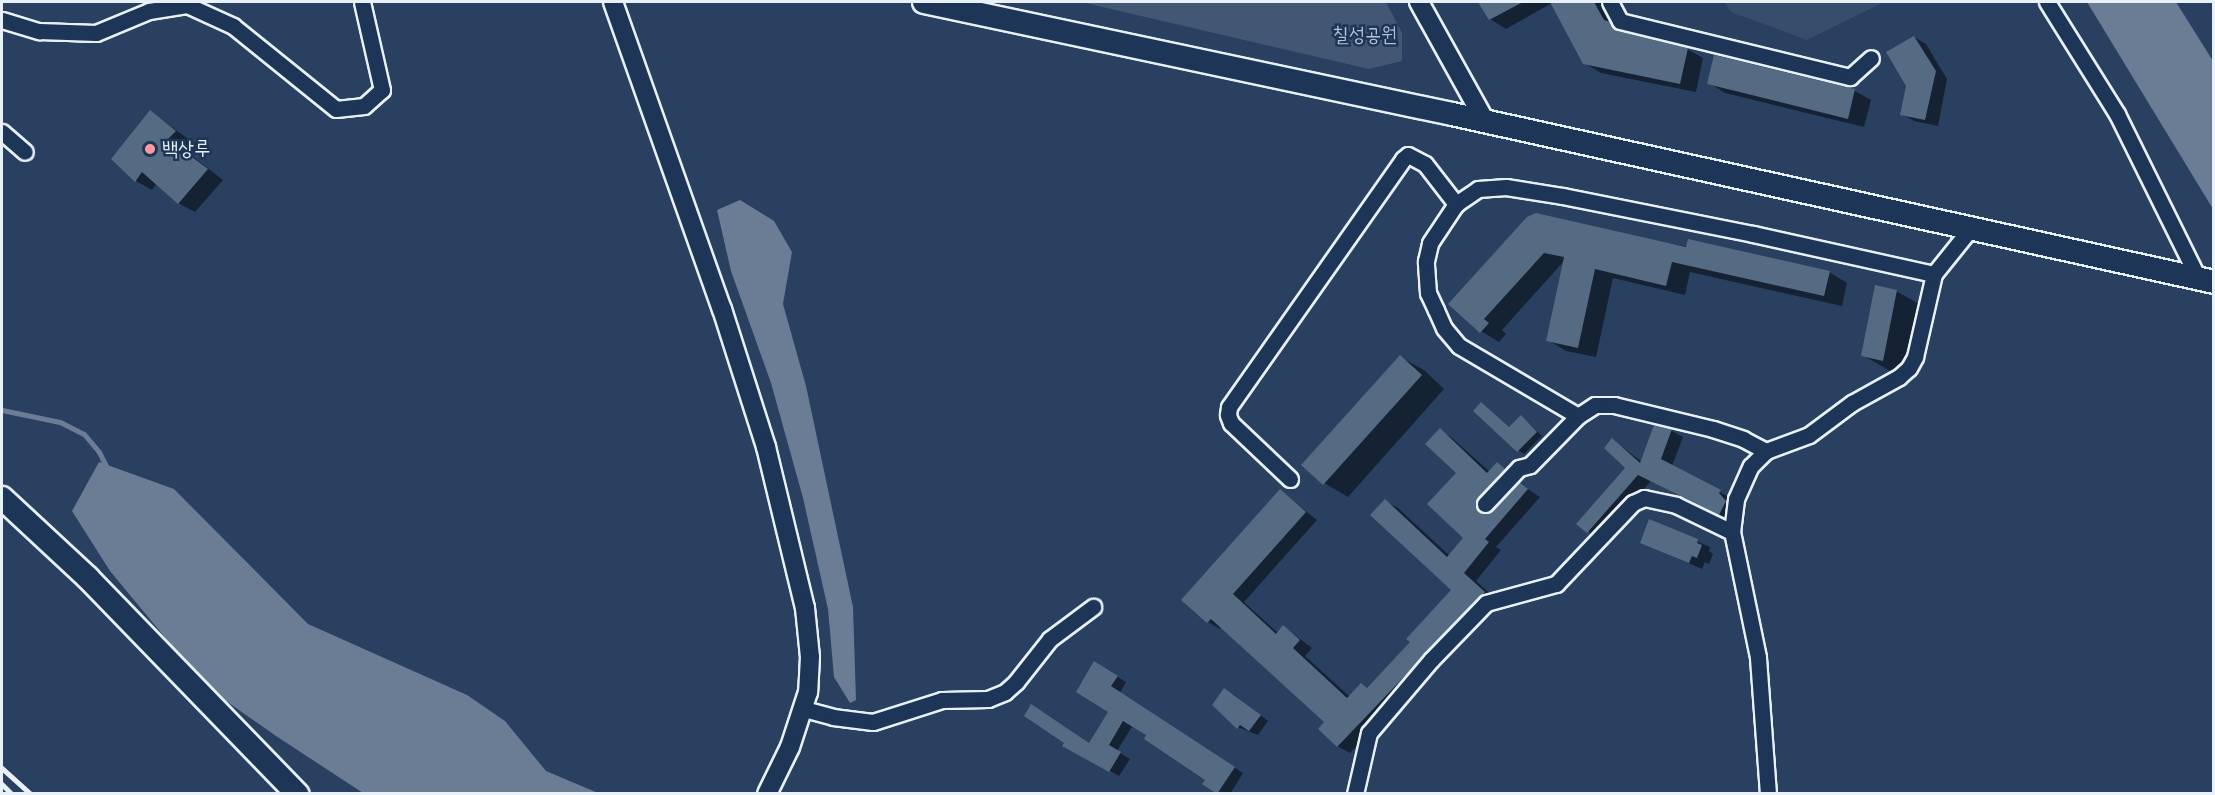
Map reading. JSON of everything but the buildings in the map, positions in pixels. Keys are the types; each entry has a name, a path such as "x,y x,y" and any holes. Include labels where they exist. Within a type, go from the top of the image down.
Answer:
{"main road":[{"path":"924,2 1485,121 2206,280"},
{"path":"2,498 105,595 297,794"}],"street":[{"path":"2,20 39,31 96,33 149,11 187,5 233,26 336,109 364,105 382,90 362,2"},
{"path":"613,2 722,309 766,447 805,608 810,657 804,709 790,747 767,794"},
{"path":"1419,2 1485,121"},
{"path":"1610,2 1620,21 1850,77 1872,58"},
{"path":"2047,2 2117,114 2206,280"},
{"path":"2,132 25,152"},
{"path":"1290,479 1231,423 1228,415 1229,407 1403,159 1408,155 1425,164 1456,204"},
{"path":"1578,416 1459,346 1444,328 1428,293 1426,261 1430,243 1456,204 1478,189 1493,187 1529,190 1753,234 1935,274"},
{"path":"1768,794 1758,657 1732,532 1736,499 1751,466 1766,451 1809,435 1852,403 1899,377 1909,368 1915,357 1935,274 1971,228"},
{"path":"1485,504 1519,468 1530,465 1578,416 1595,405 1614,405 1713,429 1743,439 1766,451"},
{"path":"1355,794 1369,733 1431,660 1486,603 1556,584 1633,503 1644,498 1676,505 1732,532"},
{"path":"804,709 833,717 873,722 942,700 988,699 1005,692 1017,682 1050,639 1093,607"}],"shaded area":[{"path":"1724,2 1884,2 1807,40 1731,12"},
{"path":"2087,2 2176,2 2213,61 2213,209"},
{"path":"740,200 774,221 792,252 783,304 806,386 853,607 856,700 850,703 834,677 828,609 803,498 771,383 731,271 717,210"},
{"path":"99,462 174,489 308,624 467,695 505,721 546,771 598,793 363,793 276,736 206,687 110,571 72,511"}],"green space":[{"name":"칠성공원","path":"1081,2 1386,2 1402,33 1402,61 1369,69"}],"waterway":[{"path":"2,410 60,422 84,434 99,452 107,468"}],"railway":[{"path":"2,768 31,794"},
{"path":"2,784 12,794"}],"place":[{"name":"백상루","path":"150,149"}]}
